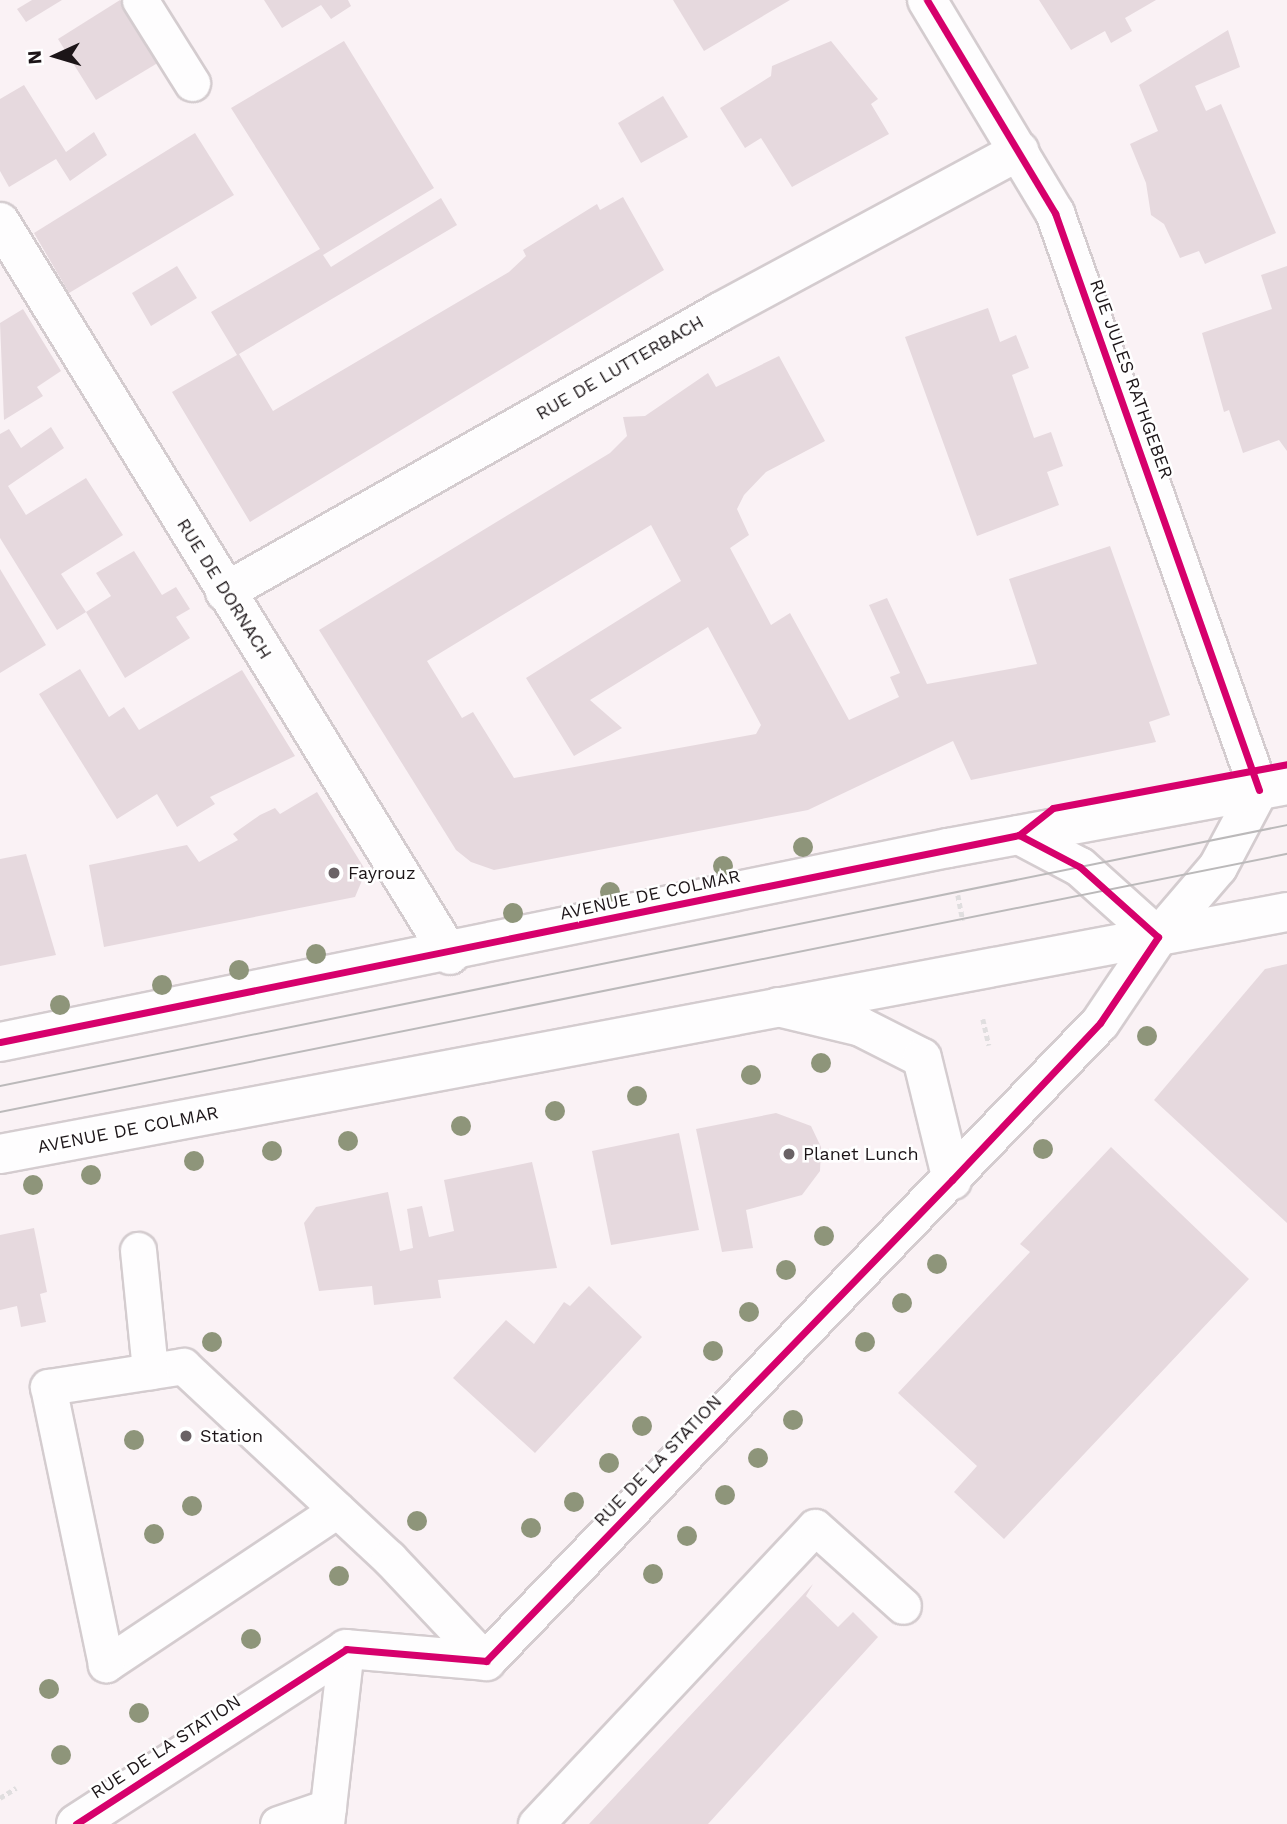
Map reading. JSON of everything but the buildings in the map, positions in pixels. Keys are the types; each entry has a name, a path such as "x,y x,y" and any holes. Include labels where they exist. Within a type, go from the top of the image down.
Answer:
{"street":[{"name":"RUE JULES RATHGEBER","path":"927,0 1055,214 1273,788"},
{"name":"RUE DE LUTTERBACH","path":"225,592 720,312 1019,152"},
{"name":"RUE DE DORNACH","path":"0,222 450,955"},
{"name":"AVENUE DE COLMAR","path":"0,1042 450,955 1019,835 1273,788"},
{"name":"RUE DE LA STATION","path":"486,1661 952,1180 1100,1023 1158,937 1217,867 1273,788"},
{"path":"1019,835 1080,867 1158,937"},
{"name":"AVENUE DE COLMAR","path":"0,1154 1287,912"},
{"path":"778,1007 861,1027 922,1058 952,1180"},
{"name":"RUE DE LA STATION","path":"76,1824 346,1649"},
{"path":"346,1649 486,1661"}],"lane":[{"path":"140,0 192,83"},
{"path":"138,1250 150,1371"},
{"path":"337,1510 106,1664 48,1387 183,1366 337,1510 486,1661"},
{"path":"536,1824 815,1527 903,1606"},
{"path":"278,1824 327,1816 346,1649"}],"path":[{"path":"0,1798 16,1788"}],"tram line":[{"path":"0,1086 1287,825"},
{"path":"0,1112 1287,854"}],"cycle path":[{"path":"927,0 1055,213 1259,790"},
{"path":"0,1042 1019,835 1053,808 1287,764"},
{"path":"76,1824 346,1649 486,1661 952,1180 1100,1023 1158,937 1080,867 1019,835"}],"place":[{"name":"Fayrouz","path":"334,873"},
{"name":"Planet Lunch","path":"789,1154"},
{"name":"Station","path":"186,1436"}]}
